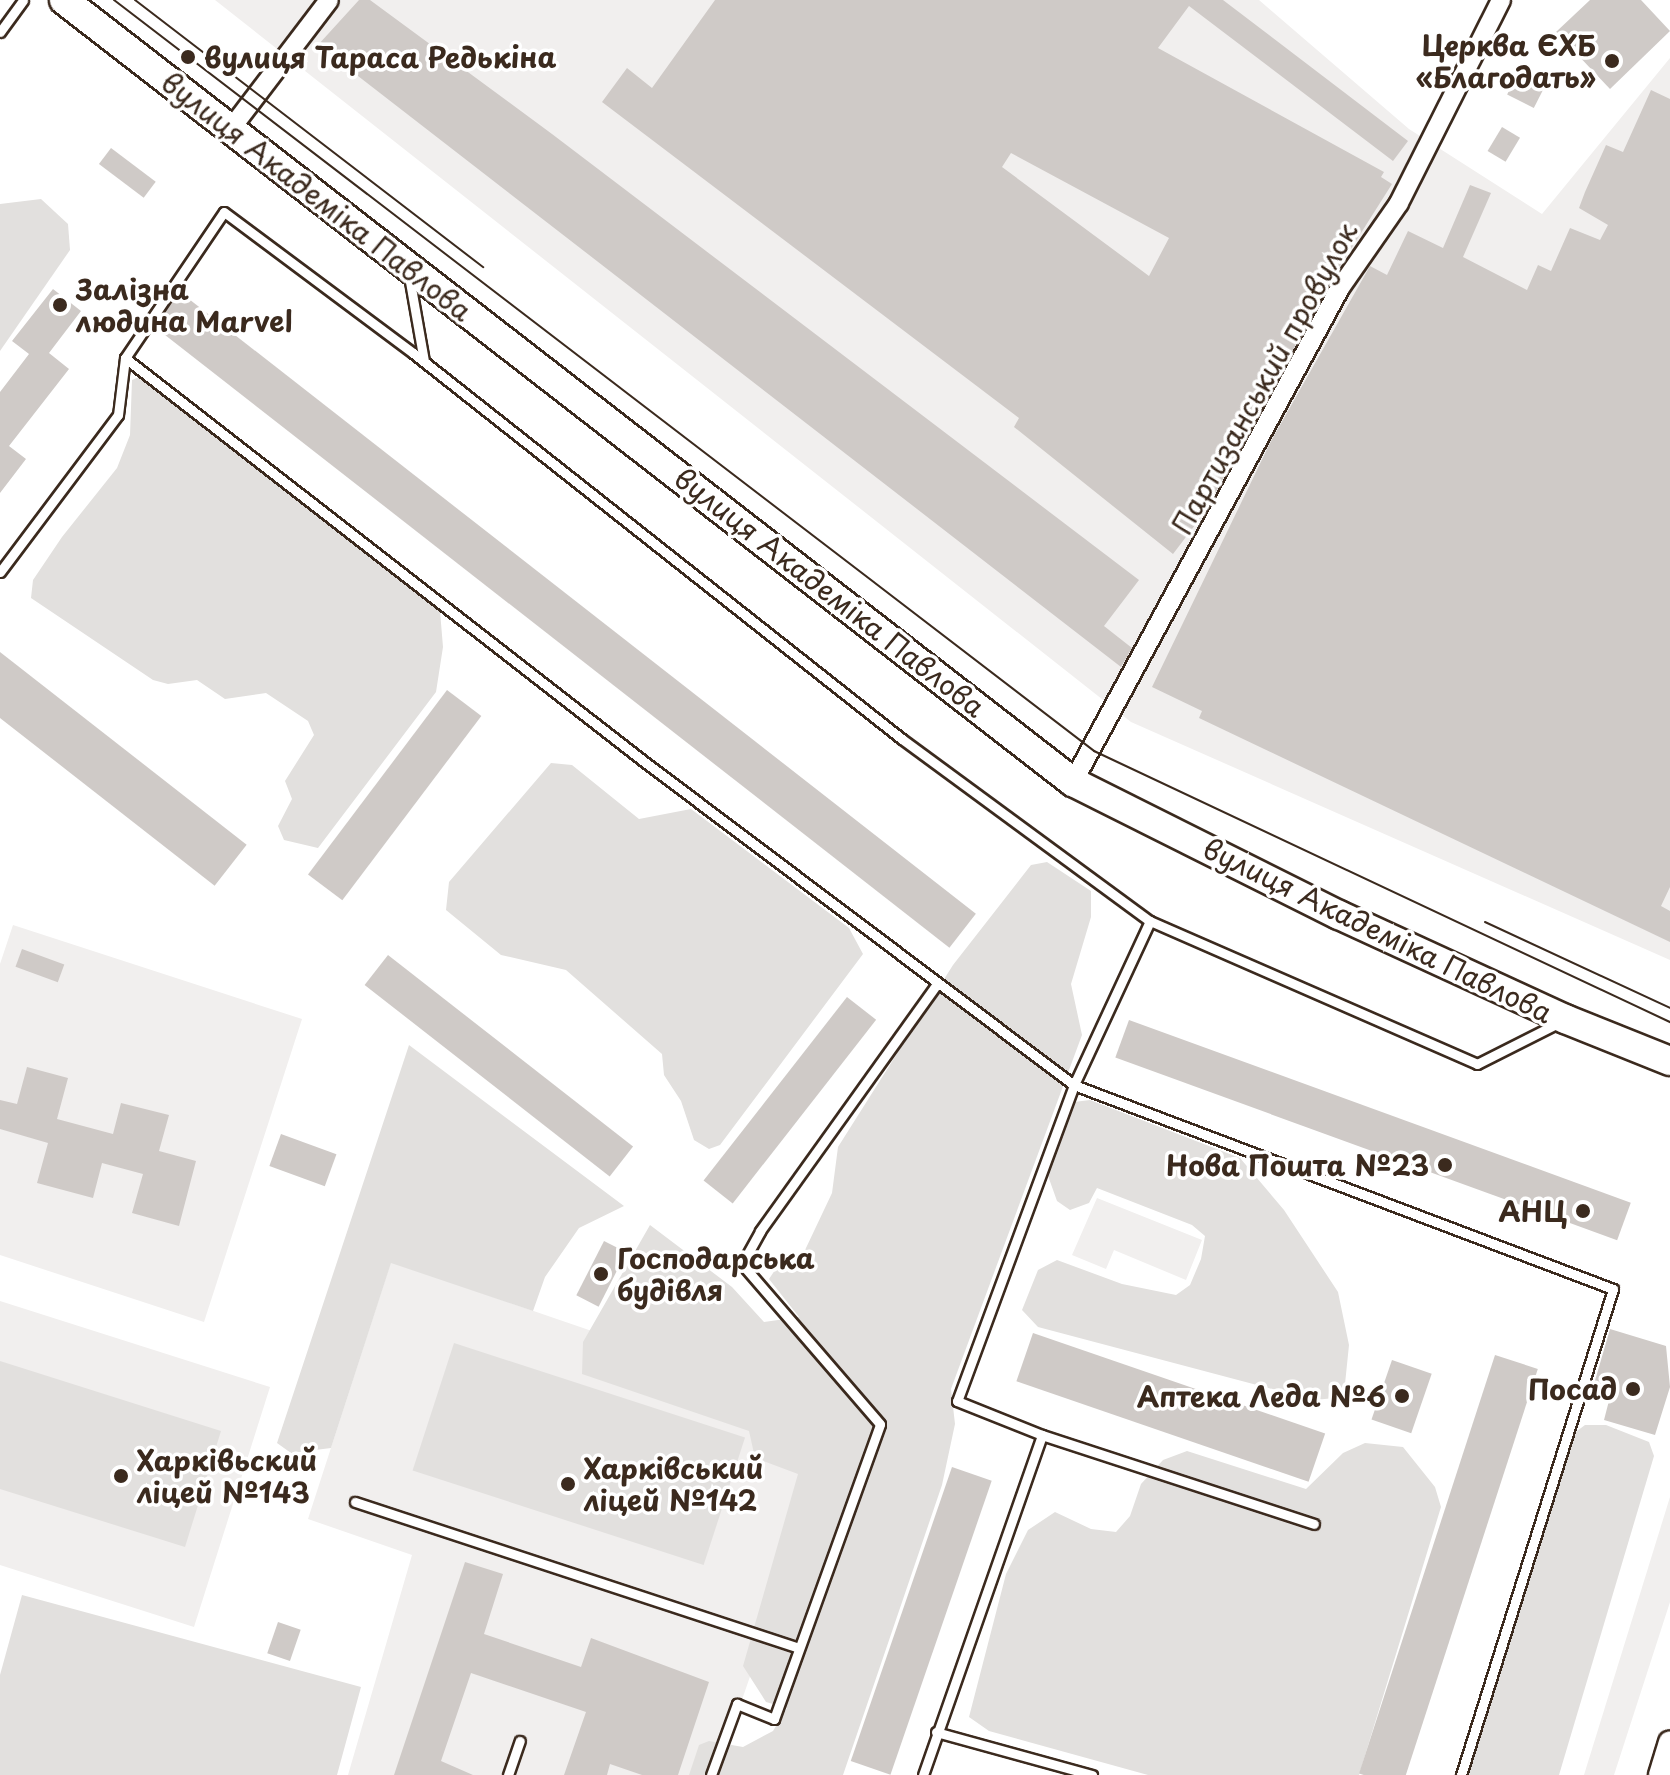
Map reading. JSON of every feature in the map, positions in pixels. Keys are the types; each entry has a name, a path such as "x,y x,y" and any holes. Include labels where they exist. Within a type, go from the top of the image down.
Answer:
{"main road":[{"name":"вулиця Академіка Павлова","path":"64,0 1073,782 1565,1019 1670,1061"}],"street":[{"path":"230,130 329,0"},
{"name":"Партизанський провулок","path":"1073,782 1340,288 1404,193 1501,0"},
{"path":"1660,1775 1670,1742"}],"lane":[{"path":"0,32 23,0"},
{"path":"0,572 118,415 125,358 224,212 424,361 902,739 1150,921 1477,1064 1565,1019"},
{"path":"407,265 424,361"},
{"path":"125,358 936,985 1074,1085 1613,1289 1461,1775"},
{"path":"1150,921 1074,1085 957,1401 1042,1435 1314,1524"},
{"path":"711,1775 737,1704 774,1719 880,1424 742,1264 760,1231 936,985"},
{"path":"923,1775 1042,1435"},
{"path":"355,1502 799,1648"},
{"path":"936,1732 1092,1775"},
{"path":"508,1775 520,1741"}],"shaded area":[{"path":"215,0 1259,0 1409,129 1542,214 1670,58 1670,960 1131,722"},
{"path":"41,199 68,224 70,250 0,351 0,204"},
{"path":"139,377 440,611 443,647 436,692 318,848 284,840 278,826 292,799 285,781 314,735 308,721 266,693 225,699 197,680 168,684 153,680 31,598 33,580 62,537 117,468 130,435 132,380"},
{"path":"551,763 572,765 639,819 691,809 849,928 863,954 720,1145 709,1149 694,1140 681,1101 664,1075 662,1054 566,970 501,955 446,910 449,882"},
{"path":"1047,862 1091,891 1091,917 1071,984 1082,1035 951,1389 955,1424 942,1485 843,1775 689,1775 699,1745 709,1741 743,1747 773,1731 787,1708 766,1702 743,1666 798,1474 755,1458 749,1431 582,1374 583,1342 650,1225 732,1287 764,1322 799,1317 769,1279 775,1270 797,1267 832,1193 838,1147 953,965 1031,865"},
{"path":"13,925 302,1019 204,1322 0,1255 0,964"},
{"path":"409,1045 624,1206 579,1228 545,1277 533,1311 391,1263 331,1448 291,1453 277,1443"},
{"path":"1090,1100 1240,1158 1284,1210 1338,1292 1349,1345 1345,1384 1335,1398 1314,1400 1038,1327 1022,1310 1038,1270 1057,1260 1122,1284 1176,1295 1190,1285 1201,1259 1205,1236 1192,1225 1097,1188 1089,1203 1070,1210 1057,1201 1047,1173 1074,1102"},
{"path":"1097,1198 1202,1240 1186,1280 1114,1250 1106,1269 1072,1255"},
{"name":"Харківський ліцей №142","path":"391,1262 840,1416 716,1775 348,1775 412,1555 308,1519"},
{"name":"Харківьский ліцей №143","path":"0,1301 270,1387 194,1627 0,1565"},
{"path":"454,1343 745,1438 704,1565 413,1470"},
{"path":"0,1361 221,1431 185,1547 0,1489"},
{"path":"1585,1425 1606,1425 1649,1442 1654,1456 1559,1775 1467,1775 1573,1434"},
{"path":"1365,1443 1403,1447 1435,1487 1441,1507 1359,1775 1148,1775 989,1731 969,1717 1006,1574 1028,1530 1055,1512 1091,1529 1116,1532 1130,1516 1141,1484 1163,1460 1187,1451 1306,1489 1343,1453"},
{"path":"1670,1497 1670,1602 1614,1775 1584,1775"},
{"path":"22,1595 361,1687 337,1775 0,1775 0,1675"}],"building":[{"path":"359,0 370,0 552,134 1139,580 1104,626 1132,648 1121,667 318,45"},
{"path":"715,0 1223,0 1408,141 1393,161 1189,6 1158,48 1384,172 1381,177 1392,184 1330,282 1205,512 1173,554 1014,427 1019,418 602,102 627,68 652,88","holes":["1011,153 1169,238 1149,276 1002,167"]},
{"name":"Церква ЄХБ «Благодать»","path":"1590,0 1641,0 1670,31 1610,89 1556,32"},
{"path":"1518,73 1545,87 1534,108 1507,94"},
{"path":"1651,90 1670,99 1670,887 1661,906 1670,911 1670,942 1199,718 1202,711 1152,687 1271,441 1370,266 1387,275 1408,231 1443,248 1470,185 1491,193 1463,257 1527,290 1538,265 1551,271 1570,228 1600,240 1608,225 1579,208 1606,145 1623,152"},
{"path":"1502,127 1520,138 1506,162 1488,151"},
{"path":"111,148 156,182 144,198 99,164"},
{"path":"53,289 81,311 49,353 69,369 9,446 26,459 0,493 0,392 29,354 12,341"},
{"path":"180,292 976,914 949,948 154,326"},
{"path":"0,652 247,845 215,886 0,718"},
{"path":"447,690 481,716 342,900 308,874"},
{"path":"22,949 64,964 58,982 16,967"},
{"path":"388,955 633,1146 610,1176 365,985"},
{"path":"847,997 876,1020 733,1203 704,1181"},
{"path":"1129,1020 1631,1203 1617,1240 1115,1058"},
{"path":"27,1067 68,1078 57,1119 113,1134 121,1103 169,1115 159,1151 196,1161 179,1226 132,1213 143,1174 102,1163 93,1198 37,1183 48,1143 0,1129 0,1100 17,1104"},
{"path":"281,1134 336,1154 325,1186 269,1166"},
{"name":"Господарська будівля","path":"604,1241 626,1252 599,1307 576,1295"},
{"path":"1610,1329 1666,1346 1670,1387 1655,1435 1604,1420 1612,1389 1594,1384"},
{"path":"1033,1333 1325,1434 1309,1482 1016,1381"},
{"path":"1495,1355 1538,1369 1406,1775 1359,1773"},
{"name":"Аптека Леда №6","path":"1392,1360 1432,1374 1411,1433 1371,1420"},
{"path":"952,1467 992,1481 890,1775 851,1761"},
{"path":"465,1562 503,1574 484,1634 581,1667 591,1638 709,1682 678,1775 642,1775 610,1764 607,1775 564,1775 586,1712 471,1673 441,1761 473,1775 394,1775"},
{"path":"278,1622 301,1630 290,1661 267,1653"}],"tram line":[{"path":"114,0 1094,751 1670,1022"},
{"path":"135,0 483,267"},
{"path":"1485,922 1670,1008"}],"place":[{"name":"вулиця Тараса Редькіна","path":"188,57"},
{"name":"Церква ЄХБ «Благодать»","path":"1612,61"},
{"name":"Залізна людина Marvel","path":"60,305"},
{"name":"Нова Пошта №23","path":"1445,1165"},
{"name":"АНЦ","path":"1583,1211"},
{"name":"Господарська будівля","path":"601,1274"},
{"name":"Посад","path":"1633,1389"},
{"name":"Аптека Леда №6","path":"1402,1396"},
{"name":"Харківьский ліцей №143","path":"121,1476"},
{"name":"Харківський ліцей №142","path":"568,1484"}]}
